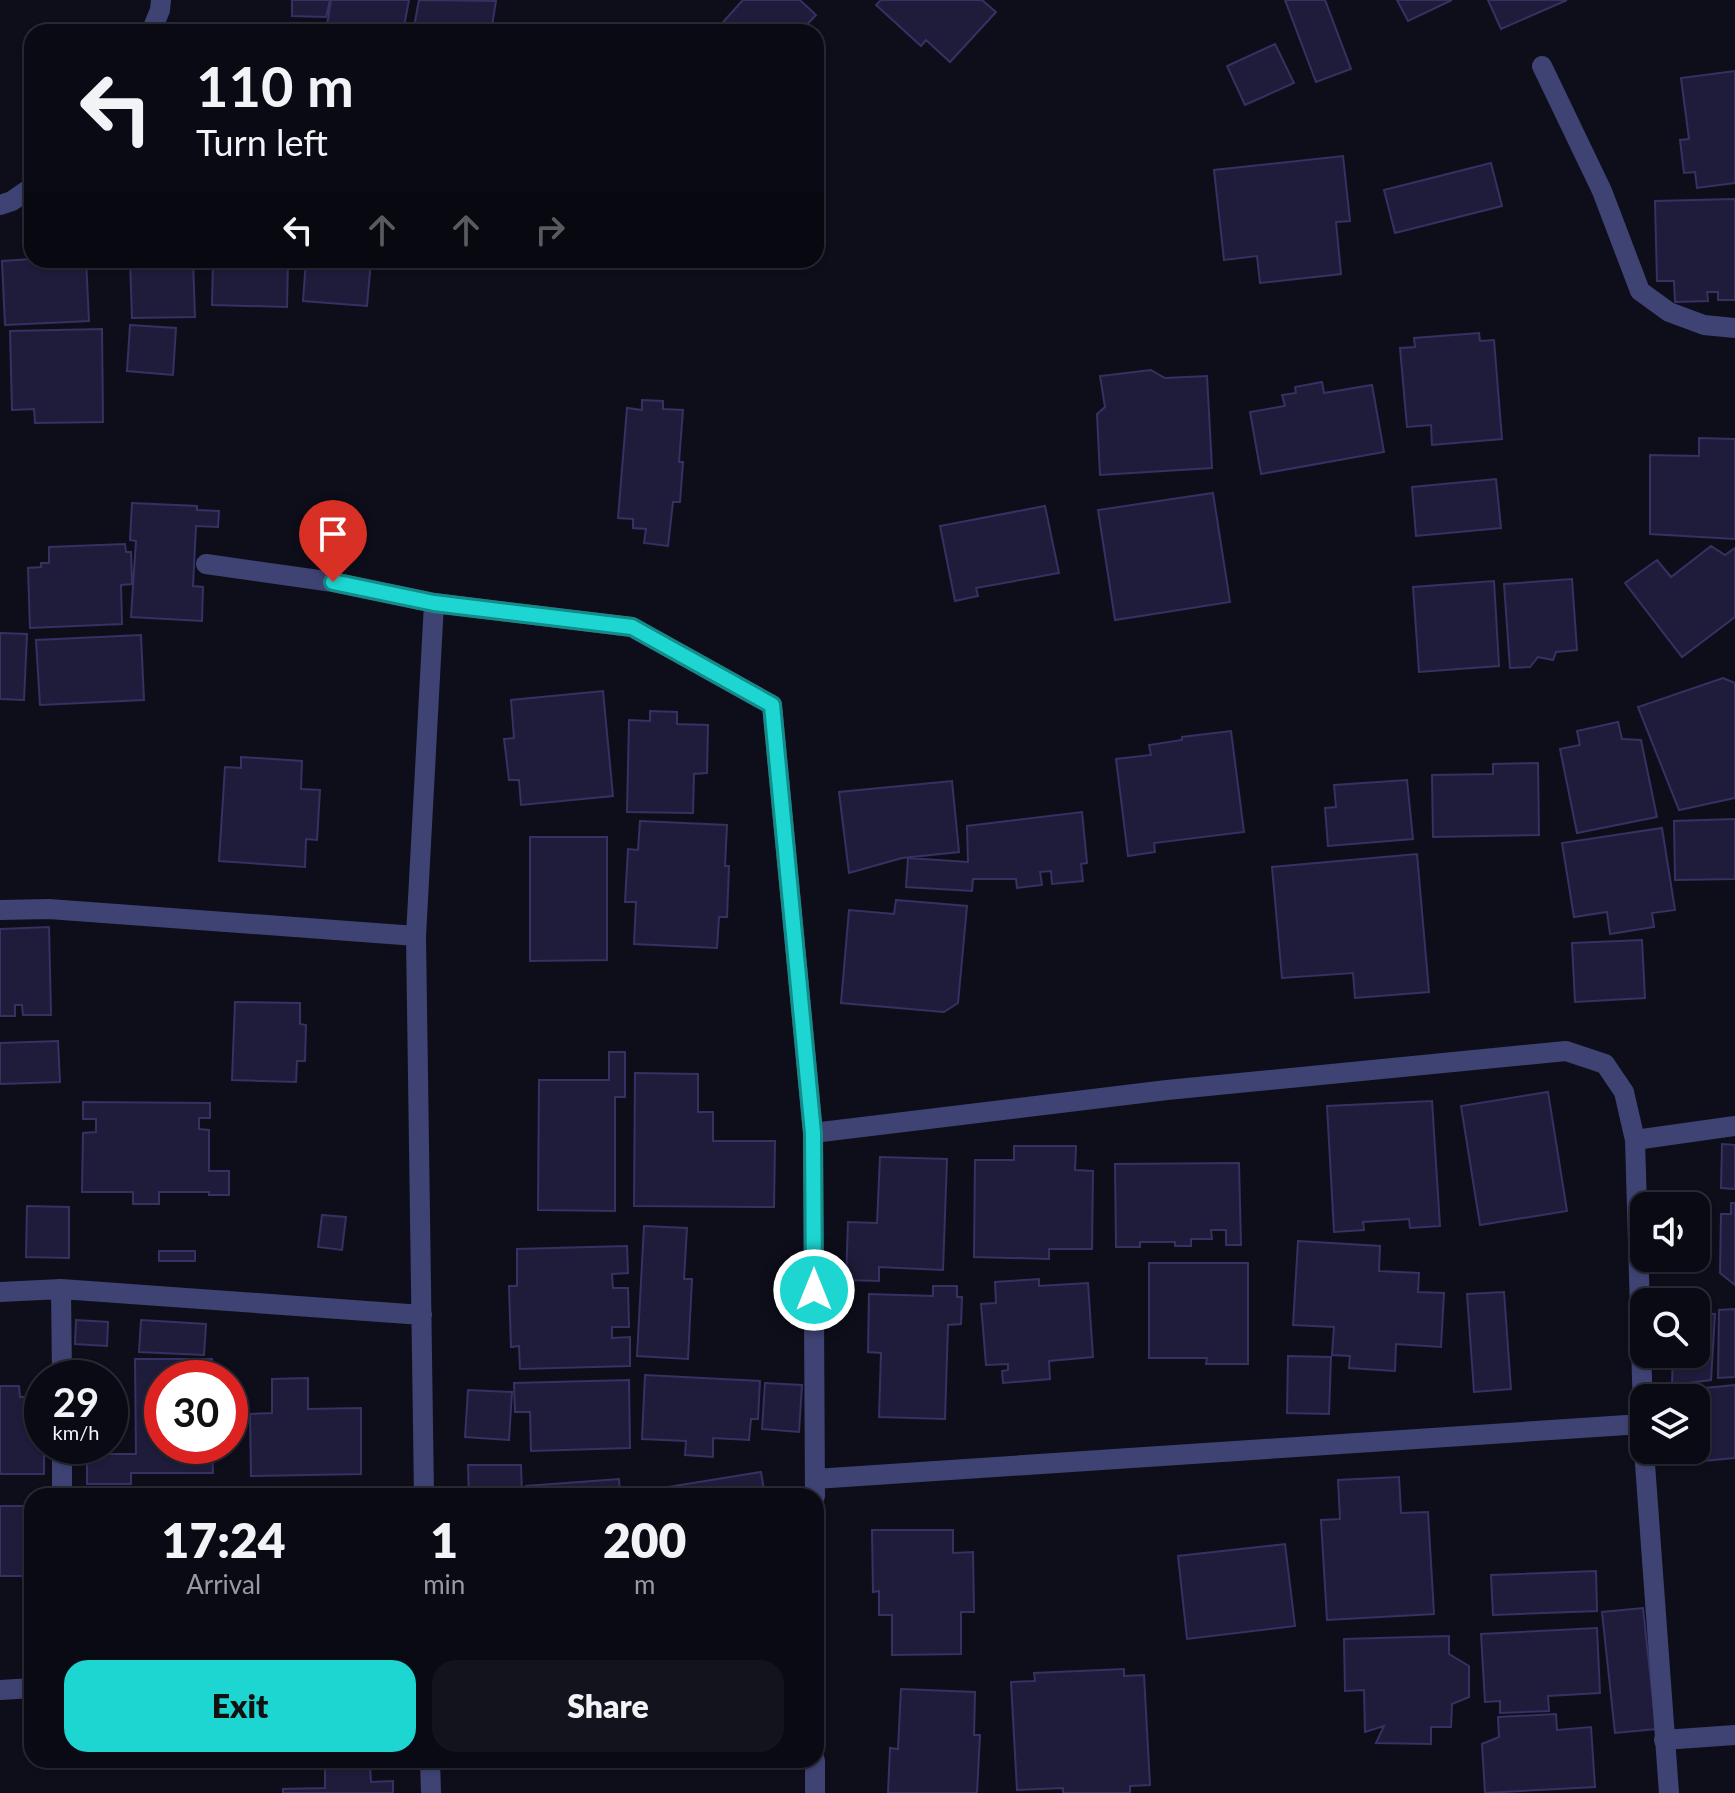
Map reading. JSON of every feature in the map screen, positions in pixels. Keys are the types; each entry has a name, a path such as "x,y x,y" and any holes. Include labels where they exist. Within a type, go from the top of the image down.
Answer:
{"street":[{"path":"154,24 161,0"},
{"path":"1542,66 1602,191 1640,291 1669,312 1704,325 1735,328"},
{"path":"0,205 24,193"},
{"path":"206,564 333,582 434,603 632,627 772,705 813,1133 815,1488 1630,1425"},
{"path":"424,1488 416,936 434,603"},
{"path":"0,910 49,909 416,936"},
{"path":"813,1133 1167,1090 1566,1051 1605,1064 1624,1092 1635,1140 1641,1384"},
{"path":"1635,1140 1735,1126"},
{"path":"0,1292 61,1289 422,1315"},
{"path":"61,1289 62,1360"},
{"path":"62,1464 62,1488"},
{"path":"1645,1464 1669,1793"},
{"path":"0,1690 24,1688"},
{"path":"1664,1740 1735,1735"},
{"path":"430,1768 431,1793"},
{"path":"815,1768 815,1793"}],"building":[{"path":"292,0 330,0 326,17 292,16"},
{"path":"331,0 409,0 404,24 327,24"},
{"path":"419,0 496,1 492,24 414,24"},
{"path":"743,0 800,0 816,15 808,24 721,24"},
{"path":"881,0 982,0 996,12 950,62 926,40 921,46 876,5"},
{"path":"1285,0 1325,0 1351,69 1316,82"},
{"path":"1397,0 1452,0 1408,21"},
{"path":"1488,0 1567,0 1501,29"},
{"path":"1275,44 1294,83 1245,105 1227,66"},
{"path":"1735,71 1735,183 1697,188 1695,172 1684,173 1680,140 1689,139 1681,78"},
{"path":"1343,156 1350,221 1336,222 1341,274 1260,283 1257,256 1224,260 1214,170"},
{"path":"1491,163 1502,206 1395,233 1384,190"},
{"path":"1735,199 1735,300 1718,300 1718,292 1707,292 1708,301 1675,302 1674,281 1657,281 1655,201"},
{"path":"24,260 24,268 86,268 89,321 5,325 2,261"},
{"path":"130,268 193,268 195,317 132,318"},
{"path":"213,268 288,268 287,307 212,305"},
{"path":"305,268 370,268 367,306 303,301"},
{"path":"130,325 176,328 173,375 127,371"},
{"path":"102,329 103,422 35,423 34,409 12,410 10,331"},
{"path":"1479,333 1480,341 1494,340 1502,439 1432,445 1431,425 1407,427 1400,348 1415,347 1414,338"},
{"path":"1151,370 1165,378 1207,376 1212,468 1100,475 1097,414 1105,407 1100,376"},
{"path":"1322,382 1324,393 1372,385 1384,452 1261,474 1250,412 1285,406 1282,395 1296,393 1295,387"},
{"path":"642,400 663,401 663,409 683,410 680,502 673,502 668,546 644,543 646,529 633,528 633,519 618,518 627,408 642,410"},
{"path":"1699,438 1735,439 1735,539 1650,534 1650,455 1699,456"},
{"path":"1496,479 1501,528 1416,536 1412,487"},
{"path":"1213,493 1230,602 1115,620 1098,510"},
{"path":"132,503 197,506 197,510 219,511 218,527 196,526 193,586 203,587 202,621 131,617 136,541 130,540"},
{"path":"1045,506 1059,573 976,588 978,596 955,601 940,526"},
{"path":"125,544 126,552 131,552 132,584 121,585 122,624 30,628 28,568 49,563 49,547"},
{"path":"1711,546 1725,555 1735,548 1735,617 1682,657 1625,583 1657,560 1671,577"},
{"path":"1572,579 1577,650 1556,652 1553,660 1538,657 1530,667 1510,668 1504,584"},
{"path":"1494,581 1499,666 1419,672 1413,587"},
{"path":"0,633 27,634 24,700 0,699"},
{"path":"141,635 144,700 40,705 36,640"},
{"path":"1723,678 1735,683 1735,798 1679,810 1638,707"},
{"path":"603,691 613,796 521,805 519,780 509,780 504,739 514,738 511,700"},
{"path":"650,711 677,712 677,724 708,725 707,773 694,774 693,813 627,812 629,720 650,721"},
{"path":"1618,722 1622,739 1641,740 1657,817 1577,833 1560,749 1580,745 1577,731"},
{"path":"1231,731 1244,832 1154,843 1155,852 1128,856 1116,759 1151,755 1149,745"},
{"path":"241,757 302,761 301,789 320,790 317,840 306,839 305,867 219,861 225,767 241,768"},
{"path":"1538,763 1539,835 1433,837 1432,775 1493,774 1493,764"},
{"path":"1407,780 1413,839 1328,846 1325,808 1336,807 1334,785"},
{"path":"952,781 959,852 902,858 849,873 839,792"},
{"path":"1082,812 1087,863 1081,864 1083,881 1052,884 1051,871 1040,872 1042,885 1017,888 1016,879 973,879 972,891 906,887 908,858 968,862 967,826"},
{"path":"1735,819 1735,879 1675,880 1674,821"},
{"path":"640,821 727,825 727,917 719,917 717,948 634,944 636,902 625,902 628,849 638,850"},
{"path":"1662,828 1675,910 1652,913 1654,927 1610,934 1607,912 1574,917 1562,843"},
{"path":"530,837 607,837 607,960 530,961"},
{"path":"1417,854 1429,992 1355,998 1353,973 1282,978 1272,867"},
{"path":"896,900 967,906 958,1003 944,1012 841,1003 849,910 894,914"},
{"path":"49,927 51,1015 23,1015 22,1005 15,1005 15,1016 0,1016 0,929"},
{"path":"1642,940 1645,998 1575,1002 1572,943"},
{"path":"235,1002 300,1003 300,1024 306,1025 305,1061 297,1061 296,1082 232,1080"},
{"path":"58,1041 60,1082 0,1084 0,1043"},
{"path":"609,1052 625,1052 625,1097 615,1097 615,1211 538,1210 539,1080 609,1080"},
{"path":"635,1073 698,1074 698,1112 713,1112 713,1141 775,1141 774,1207 634,1206"},
{"path":"1548,1092 1567,1211 1480,1225 1461,1106"},
{"path":"1432,1101 1440,1226 1410,1228 1409,1219 1363,1222 1364,1230 1334,1232 1327,1106"},
{"path":"83,1102 210,1103 210,1118 199,1118 199,1129 209,1130 209,1171 229,1171 229,1195 159,1192 159,1204 133,1204 133,1192 82,1192 83,1133 96,1132 96,1119 83,1119"},
{"path":"1722,1144 1735,1145 1735,1189 1721,1188"},
{"path":"1014,1146 1076,1146 1075,1170 1093,1171 1092,1249 1049,1249 1049,1259 974,1257 975,1160 1014,1160"},
{"path":"880,1157 947,1159 943,1270 879,1267 879,1281 846,1280 848,1222 877,1223"},
{"path":"1239,1163 1241,1245 1226,1245 1226,1230 1211,1230 1212,1239 1191,1239 1191,1246 1175,1246 1175,1242 1140,1242 1140,1247 1116,1247 1115,1164"},
{"path":"1731,1203 1735,1203 1735,1285 1720,1273 1721,1214 1731,1214"},
{"path":"27,1206 69,1207 69,1258 26,1257"},
{"path":"322,1215 346,1217 342,1250 318,1247"},
{"path":"644,1226 687,1228 684,1279 692,1279 688,1359 637,1356"},
{"path":"1298,1241 1380,1246 1379,1271 1419,1273 1418,1292 1444,1293 1441,1347 1396,1344 1395,1371 1349,1368 1350,1356 1332,1355 1334,1327 1293,1325"},
{"path":"627,1246 628,1273 612,1274 613,1288 628,1288 629,1327 612,1327 612,1338 630,1337 630,1366 520,1369 519,1346 511,1347 509,1286 517,1286 517,1249"},
{"path":"159,1251 195,1251 195,1261 159,1261"},
{"path":"1149,1263 1248,1263 1248,1364 1206,1364 1207,1358 1149,1358"},
{"path":"1039,1279 1039,1286 1088,1283 1093,1357 1049,1361 1050,1379 1003,1383 1002,1371 1008,1370 1008,1364 986,1365 981,1304 996,1303 995,1282"},
{"path":"933,1286 957,1286 957,1297 962,1297 961,1324 948,1325 945,1419 879,1417 881,1353 868,1352 869,1294 933,1296"},
{"path":"1504,1292 1511,1389 1474,1392 1467,1294"},
{"path":"1735,1309 1735,1377 1718,1378 1719,1310"},
{"path":"1710,1314 1715,1314 1711,1380 1672,1384 1673,1368 1710,1368"},
{"path":"76,1320 108,1322 107,1346 75,1344"},
{"path":"141,1320 206,1324 204,1355 139,1352"},
{"path":"1288,1356 1331,1357 1329,1414 1287,1413"},
{"path":"135,1359 212,1359 144,1360 144,1464 213,1464 213,1473 131,1473 131,1484 87,1484 87,1464 128,1464 128,1454 136,1454"},
{"path":"645,1375 760,1381 758,1419 751,1419 749,1440 713,1438 713,1457 685,1455 686,1441 642,1439"},
{"path":"308,1378 308,1409 361,1408 361,1474 251,1476 250,1414 272,1413 272,1379"},
{"path":"629,1380 630,1448 531,1451 530,1412 515,1412 514,1383"},
{"path":"765,1383 802,1385 799,1432 762,1429"},
{"path":"1735,1385 1735,1458 1710,1460 1710,1388"},
{"path":"0,1386 19,1386 20,1397 24,1397 24,1464 44,1464 44,1474 0,1474"},
{"path":"468,1390 512,1392 509,1440 465,1437"},
{"path":"468,1465 521,1465 522,1488 469,1488"},
{"path":"761,1472 764,1488 662,1488"},
{"path":"1399,1477 1401,1513 1428,1512 1434,1614 1327,1620 1321,1520 1340,1519 1338,1480"},
{"path":"619,1479 620,1488 526,1488"},
{"path":"0,1506 24,1506 24,1576 0,1576"},
{"path":"872,1530 953,1530 953,1553 973,1552 974,1612 961,1612 961,1654 892,1655 892,1615 879,1615 879,1591 873,1592"},
{"path":"1285,1544 1295,1626 1187,1639 1178,1556"},
{"path":"1596,1571 1597,1611 1493,1615 1491,1575"},
{"path":"1643,1608 1656,1729 1615,1733 1602,1612"},
{"path":"1597,1628 1600,1693 1548,1696 1549,1711 1500,1713 1500,1701 1485,1702 1481,1634"},
{"path":"1449,1636 1449,1654 1469,1666 1469,1697 1452,1704 1451,1727 1431,1727 1431,1744 1376,1743 1384,1726 1365,1732 1364,1690 1345,1691 1344,1639"},
{"path":"1124,1669 1124,1676 1144,1675 1150,1785 1130,1786 1130,1793 1063,1793 1063,1788 1017,1790 1011,1682 1035,1681 1034,1673"},
{"path":"901,1689 975,1692 974,1735 980,1735 977,1793 888,1793 890,1748 898,1749"},
{"path":"1556,1714 1557,1730 1591,1727 1595,1787 1485,1793 1482,1744 1499,1737 1498,1717"},
{"path":"325,1768 370,1768 371,1782 393,1781 393,1793 283,1793 283,1789 325,1788"}],"route":[{"path":"333,582 434,603 632,627 772,705 813,1133 814,1290"}]}
